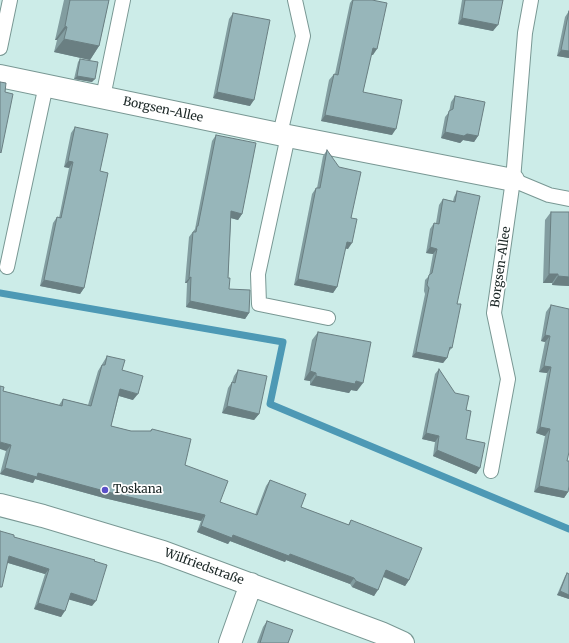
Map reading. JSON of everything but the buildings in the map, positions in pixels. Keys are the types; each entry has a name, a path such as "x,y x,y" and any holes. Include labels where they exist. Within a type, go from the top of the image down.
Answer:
{"street":[{"name":"Borgsen-Allee","path":"0,76 284,135 513,180"},
{"name":"Wilfriedstraße","path":"0,505 64,522 162,552 381,633 403,643"},
{"path":"230,643 251,584"}],"lane":[{"path":"0,48 10,0"},
{"path":"103,97 123,0"},
{"path":"295,0 303,36 258,274 259,304 328,318"},
{"name":"Borgsen-Allee","path":"491,471 508,379 494,313 513,180 525,33 531,0"},
{"path":"7,267 46,85"},
{"name":"Borgsen-Allee","path":"513,180 549,195 569,199"}],"waterway":[{"path":"0,293 283,342 270,404 569,529"}],"place":[{"name":"Toskana","path":"105,490"}]}
